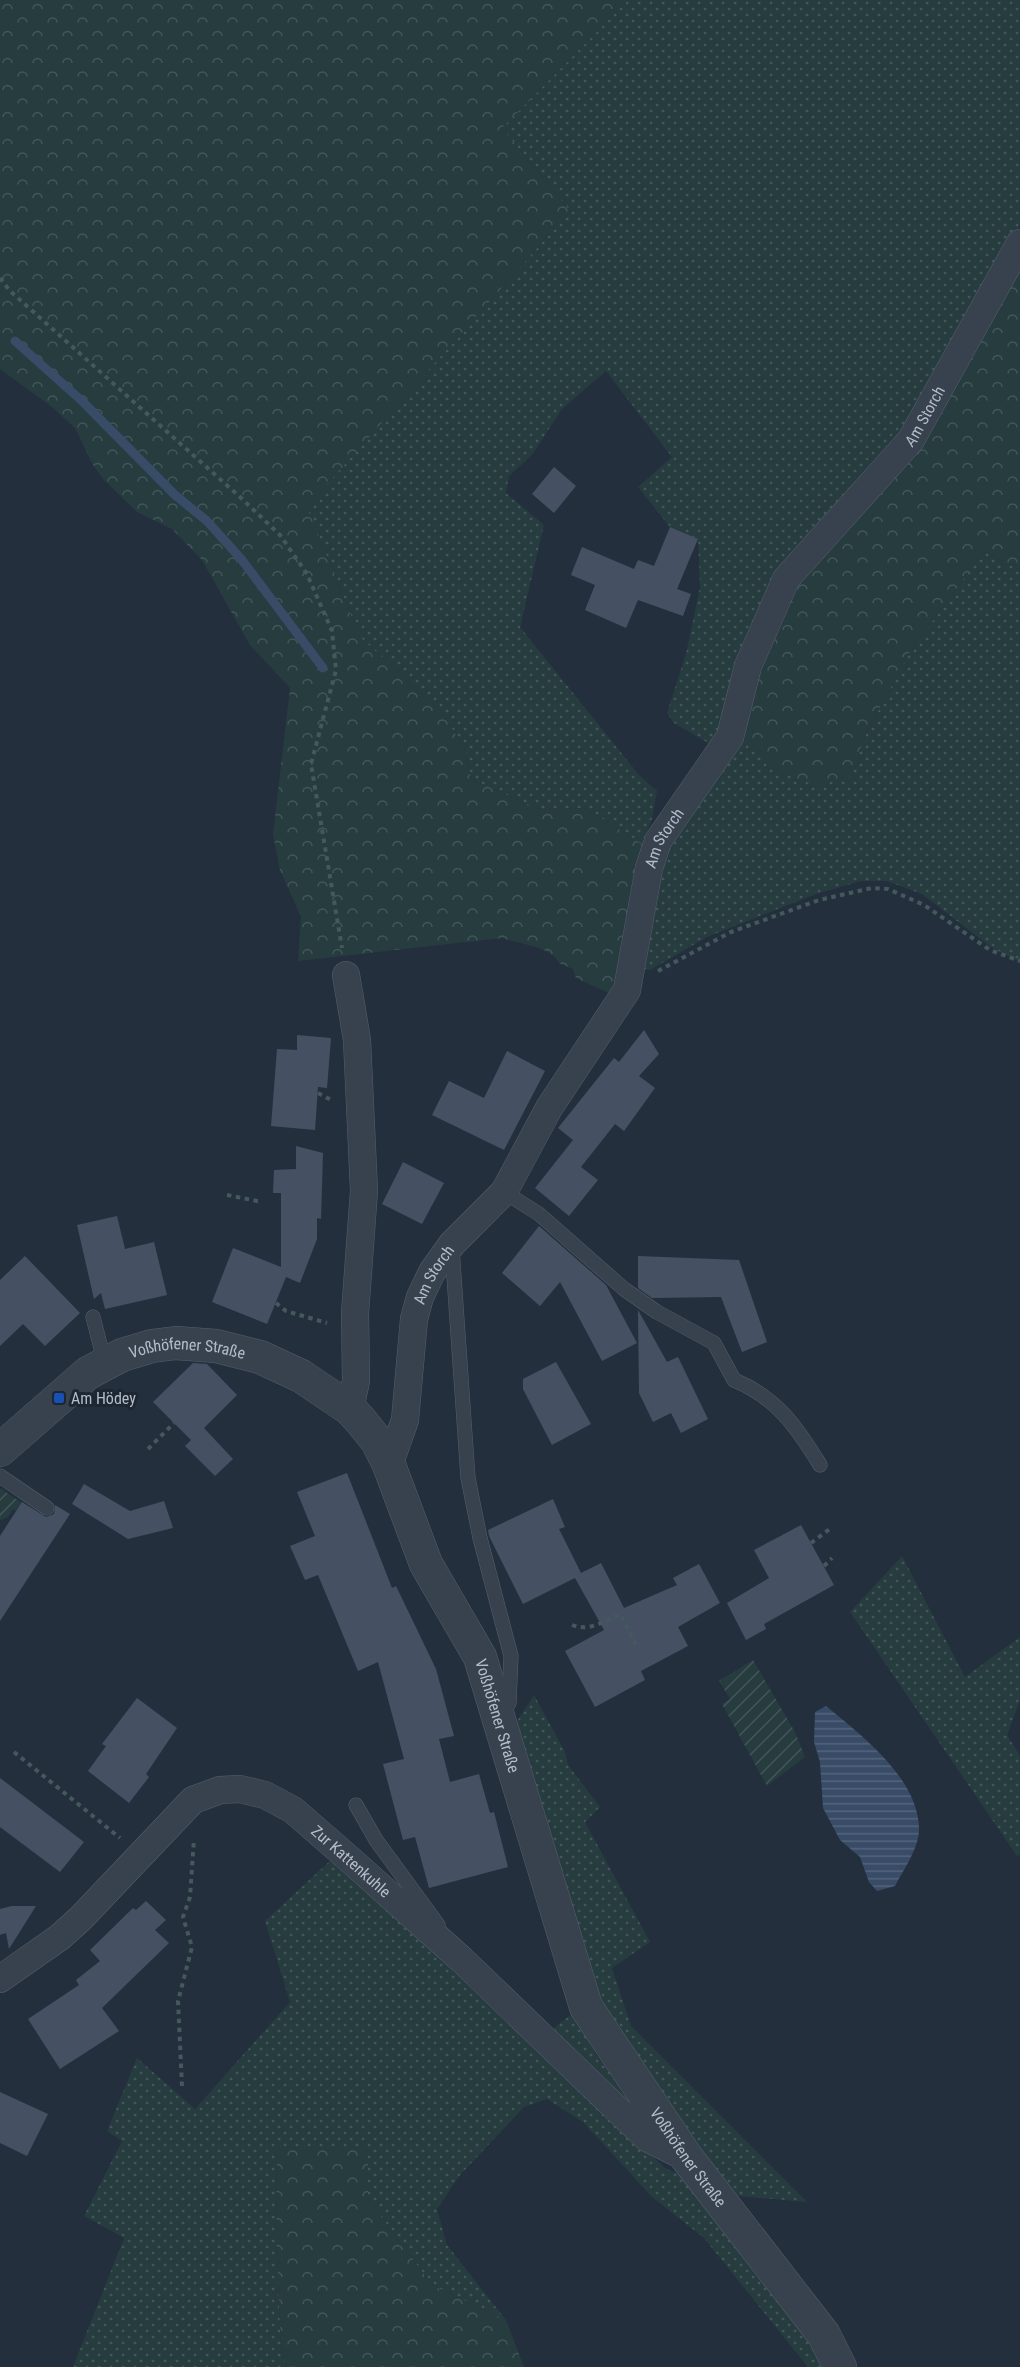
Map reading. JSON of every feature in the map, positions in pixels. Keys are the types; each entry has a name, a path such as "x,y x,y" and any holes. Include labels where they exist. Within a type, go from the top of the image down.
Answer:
{"street":[{"name":"Am Storch","path":"389,1465 405,1420 414,1319 420,1297 432,1272 452,1244 504,1192 549,1108 627,990 649,868 658,841 730,737 748,666 786,579 911,440 1020,243"},
{"path":"346,975 357,1040 364,1191 355,1328 356,1381 350,1409"},
{"name":"Voßhöfener Straße","path":"0,1450 88,1373 122,1355 152,1346 176,1343 216,1346 260,1358 301,1376 350,1409 377,1441 389,1465 426,1564 480,1657 586,2007 687,2158 824,2335 840,2367"},
{"name":"Zur Kattenkuhle","path":"0,1978 60,1937 81,1918 193,1800 220,1790 240,1789 265,1795 293,1810 462,1960 647,2138 687,2158"}],"lane":[{"path":"504,1192 539,1215 624,1289 657,1312 714,1343 734,1380 758,1389 781,1410 820,1465"},
{"path":"452,1244 468,1478 480,1538 511,1656 509,1703 499,1720"},
{"path":"93,1317 105,1364"},
{"path":"0,1476 47,1508"},
{"path":"356,1805 376,1840 462,1960"}],"path":[{"path":"0,278 10,291 280,535 307,574 332,631 336,670 311,764 346,975"},
{"path":"627,990 731,932 819,900 872,888 888,889 924,904 990,950 1020,961"},
{"path":"227,1195 262,1202"},
{"path":"276,1303 286,1311 355,1328"},
{"path":"148,1449 174,1423"},
{"path":"811,1543 831,1528"},
{"path":"824,1566 832,1558"},
{"path":"572,1625 581,1629 592,1627 620,1614 637,1646"},
{"path":"14,1752 141,1855"},
{"path":"182,2086 178,2001 192,1947 183,1917 190,1897 195,1827"}],"green space":[{"path":"0,0 628,0 502,128 570,211 307,507 360,637 442,713 465,749 471,779 541,810 586,808 642,844 624,970 611,994 576,978 573,969 559,963 550,953 502,938 298,961 301,917 280,870 273,834 290,688 250,645 202,560 172,529 137,512 103,479 93,465 75,428 52,407 0,369"},
{"path":"628,0 1020,0 1020,225 907,427 715,747 674,723 667,713 686,654 700,587 698,539 670,527 638,487 672,457 606,371 562,409 532,455 509,476 506,493 544,525 520,627 639,775 657,791 652,819 642,844 586,808 541,810 471,779 465,749 442,713 360,637 306,507 570,211 502,128"},
{"path":"1020,257 1020,570 984,551 909,653 866,734 850,778 815,785 770,769 740,731 786,595 917,445"},
{"path":"984,551 1020,570 1020,962 991,947 922,894 887,881 861,881 816,894 707,937 650,970 645,969 642,964 654,874 740,731 849,778 866,734 909,653"},
{"path":"0,1488 22,1503 16,1511 13,1509 8,1517 0,1520"},
{"path":"902,1556 965,1677 1020,1637 1020,1700 1007,1735 1020,1756 1020,1854 1017,1856 850,1612"},
{"path":"753,1660 795,1732 805,1757 767,1786 722,1704 730,1699 719,1681"},
{"path":"534,1695 565,1752 568,1765 600,1807 585,1822 650,1942 612,1968 631,2026 807,2202 727,2195 590,1999 514,1726"},
{"path":"332,1859 665,2168 683,2176 828,2367 808,2367 704,2238 652,2197 583,2122 547,2099 524,2107 460,2175 437,2209 447,2245 506,2320 432,2285 368,2199 367,2147 277,2148 276,2236 281,2347 286,2367 73,2367 124,2238 84,2216 122,2141 107,2131 137,2058 195,2109 290,2002 265,1921"},
{"path":"573,2013 598,2057 640,2113 547,2033"},
{"path":"368,2147 368,2199 432,2285 506,2320 524,2367 286,2367 281,2347 276,2236 277,2148"}],"water":[{"path":"826,1706 885,1759 909,1791 916,1809 919,1835 911,1858 895,1886 877,1891 869,1882 860,1857 840,1840 823,1808 820,1762 814,1742 815,1712"}],"building":[{"path":"554,467 576,486 554,513 532,494"},
{"path":"670,527 698,539 677,589 691,594 683,616 638,600 626,628 585,610 595,585 571,575 582,547 634,569 638,560 654,566"},
{"path":"644,1030 659,1054 639,1076 655,1088 624,1131 615,1124 581,1167 598,1180 569,1216 535,1188 573,1140 558,1128 614,1058 619,1062"},
{"path":"297,1035 331,1038 327,1088 318,1087 315,1130 271,1126 277,1049 297,1050"},
{"path":"507,1051 545,1071 504,1150 432,1115 449,1081 484,1098"},
{"path":"296,1146 323,1153 321,1219 317,1218 317,1239 300,1283 286,1277 267,1324 212,1302 233,1248 281,1267 281,1193 273,1193 274,1170 296,1169"},
{"path":"403,1162 444,1183 422,1224 382,1204"},
{"path":"117,1216 125,1249 154,1242 167,1295 105,1309 101,1293 94,1299 77,1225"},
{"path":"539,1226 606,1285 637,1343 602,1361 560,1282 540,1306 502,1273"},
{"path":"25,1256 80,1313 45,1346 23,1324 0,1346 0,1280"},
{"path":"638,1256 739,1260 767,1342 742,1352 721,1297 652,1298 638,1288"},
{"path":"638,1310 667,1362 678,1357 708,1419 681,1433 671,1413 653,1422 639,1393"},
{"path":"556,1362 591,1424 552,1445 523,1389 523,1379"},
{"path":"193,1363 207,1364 237,1395 204,1428 233,1459 215,1476 185,1446 191,1440 153,1402"},
{"path":"347,1473 392,1588 396,1586 436,1669 454,1736 439,1739 450,1782 479,1774 490,1813 494,1812 508,1867 429,1888 415,1837 403,1840 383,1764 404,1759 378,1662 358,1671 318,1575 305,1580 290,1546 315,1536 297,1492"},
{"path":"84,1484 130,1511 164,1501 173,1528 128,1539 72,1504"},
{"path":"553,1499 565,1527 559,1529 581,1573 601,1563 624,1608 677,1585 673,1578 699,1564 720,1603 678,1627 688,1646 641,1671 645,1680 595,1707 565,1651 604,1630 575,1578 523,1604 489,1536 488,1530"},
{"path":"22,1502 46,1517 54,1514 55,1505 70,1514 0,1621 0,1536"},
{"path":"801,1525 834,1585 764,1624 766,1629 746,1640 727,1603 769,1578 754,1550"},
{"path":"137,1698 177,1728 146,1774 149,1777 129,1803 88,1771 106,1746 102,1744"},
{"path":"0,1778 84,1842 60,1872 0,1827"},
{"path":"146,1901 166,1920 155,1930 169,1943 102,2008 119,2031 60,2069 28,2019 79,1985 76,1980 100,1961 90,1950 133,1908 136,1910"},
{"path":"12,1906 36,1906 9,1949 6,1933 0,1935 0,1909"},
{"path":"0,2092 48,2114 27,2156 0,2143"}],"waterway":[{"path":"15,341 83,402 175,495 207,521 242,560 323,668"}],"place":[{"name":"Am Hödey","path":"59,1398"}]}
